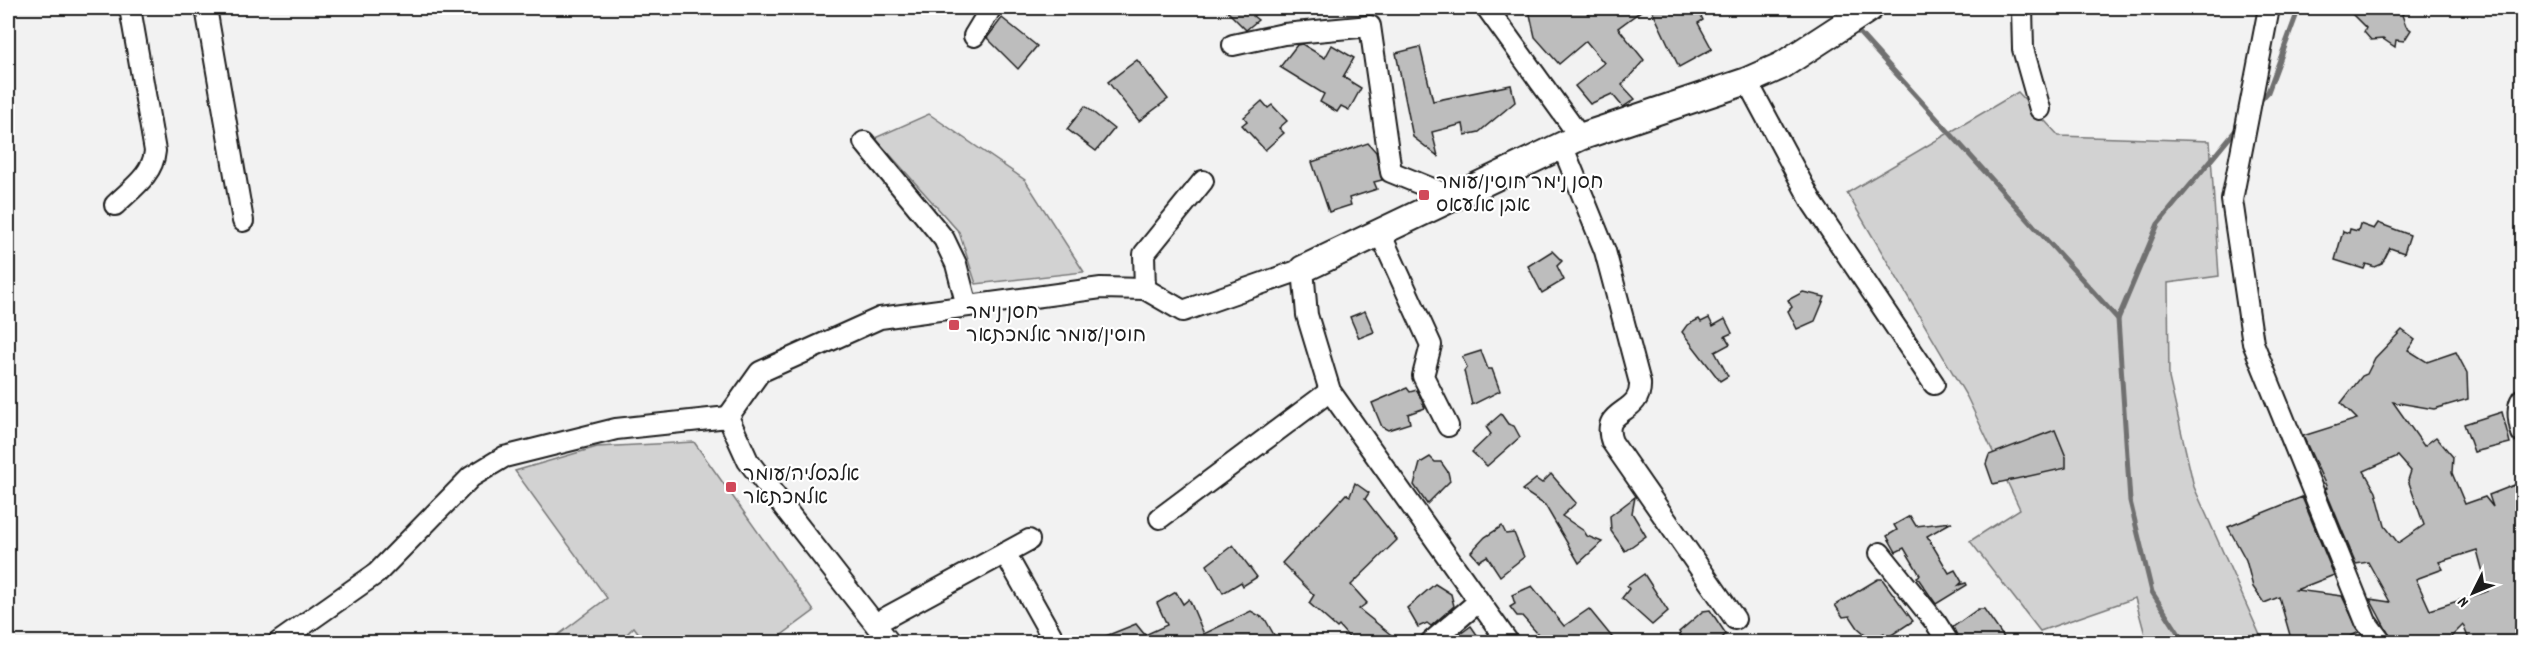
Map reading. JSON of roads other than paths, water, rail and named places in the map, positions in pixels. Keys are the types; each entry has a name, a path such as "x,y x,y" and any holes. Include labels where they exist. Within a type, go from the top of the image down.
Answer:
{"street":[{"path":"115,204 144,176 154,162 155,151 130,8"},
{"path":"206,8 243,220"},
{"path":"974,36 991,8"},
{"path":"1487,8 1571,141 1605,251 1641,394 1636,402 1609,423 1607,430 1612,442 1734,619"},
{"path":"279,642 377,573 471,477 504,457 616,429 728,417 760,372 880,318 1101,288 1144,289 1183,311 1303,269 1571,141 1747,81 1781,66 1870,8"},
{"path":"2022,8 2023,49 2040,109"},
{"path":"2269,8 2232,200 2253,343 2366,622 2381,642"},
{"path":"1233,45 1284,34 1370,26 1391,172 1455,198"},
{"path":"1747,81 1813,204 1934,384"},
{"path":"864,142 944,239 956,264 967,306"},
{"path":"1144,289 1144,254 1203,181"},
{"path":"1380,233 1431,345 1423,376 1448,426"},
{"path":"1303,269 1307,315 1330,391 1508,642"},
{"path":"1160,518 1330,391"},
{"path":"2523,399 2520,403 2519,423 2523,433"},
{"path":"728,417 747,461 889,642"},
{"path":"876,623 1029,540"},
{"path":"1005,553 1055,642"},
{"path":"1880,553 1936,623 1948,642"},
{"path":"1431,642 1478,602"}],"waterway":[{"path":"2257,104 2268,92 2299,8"},
{"path":"1854,27 2118,319"},
{"path":"2184,642 2152,592 2130,501 2118,319 2158,224 2240,125"}],"place":[{"name":"חסן נימר חוסין/עומר אבן אלעאס","path":"1424,195"},
{"name":"חסן נימר חוסין/עומר אלמכתאר","path":"954,325"},
{"name":"אלבסליה/עומר אלמכתאר","path":"731,487"}]}
